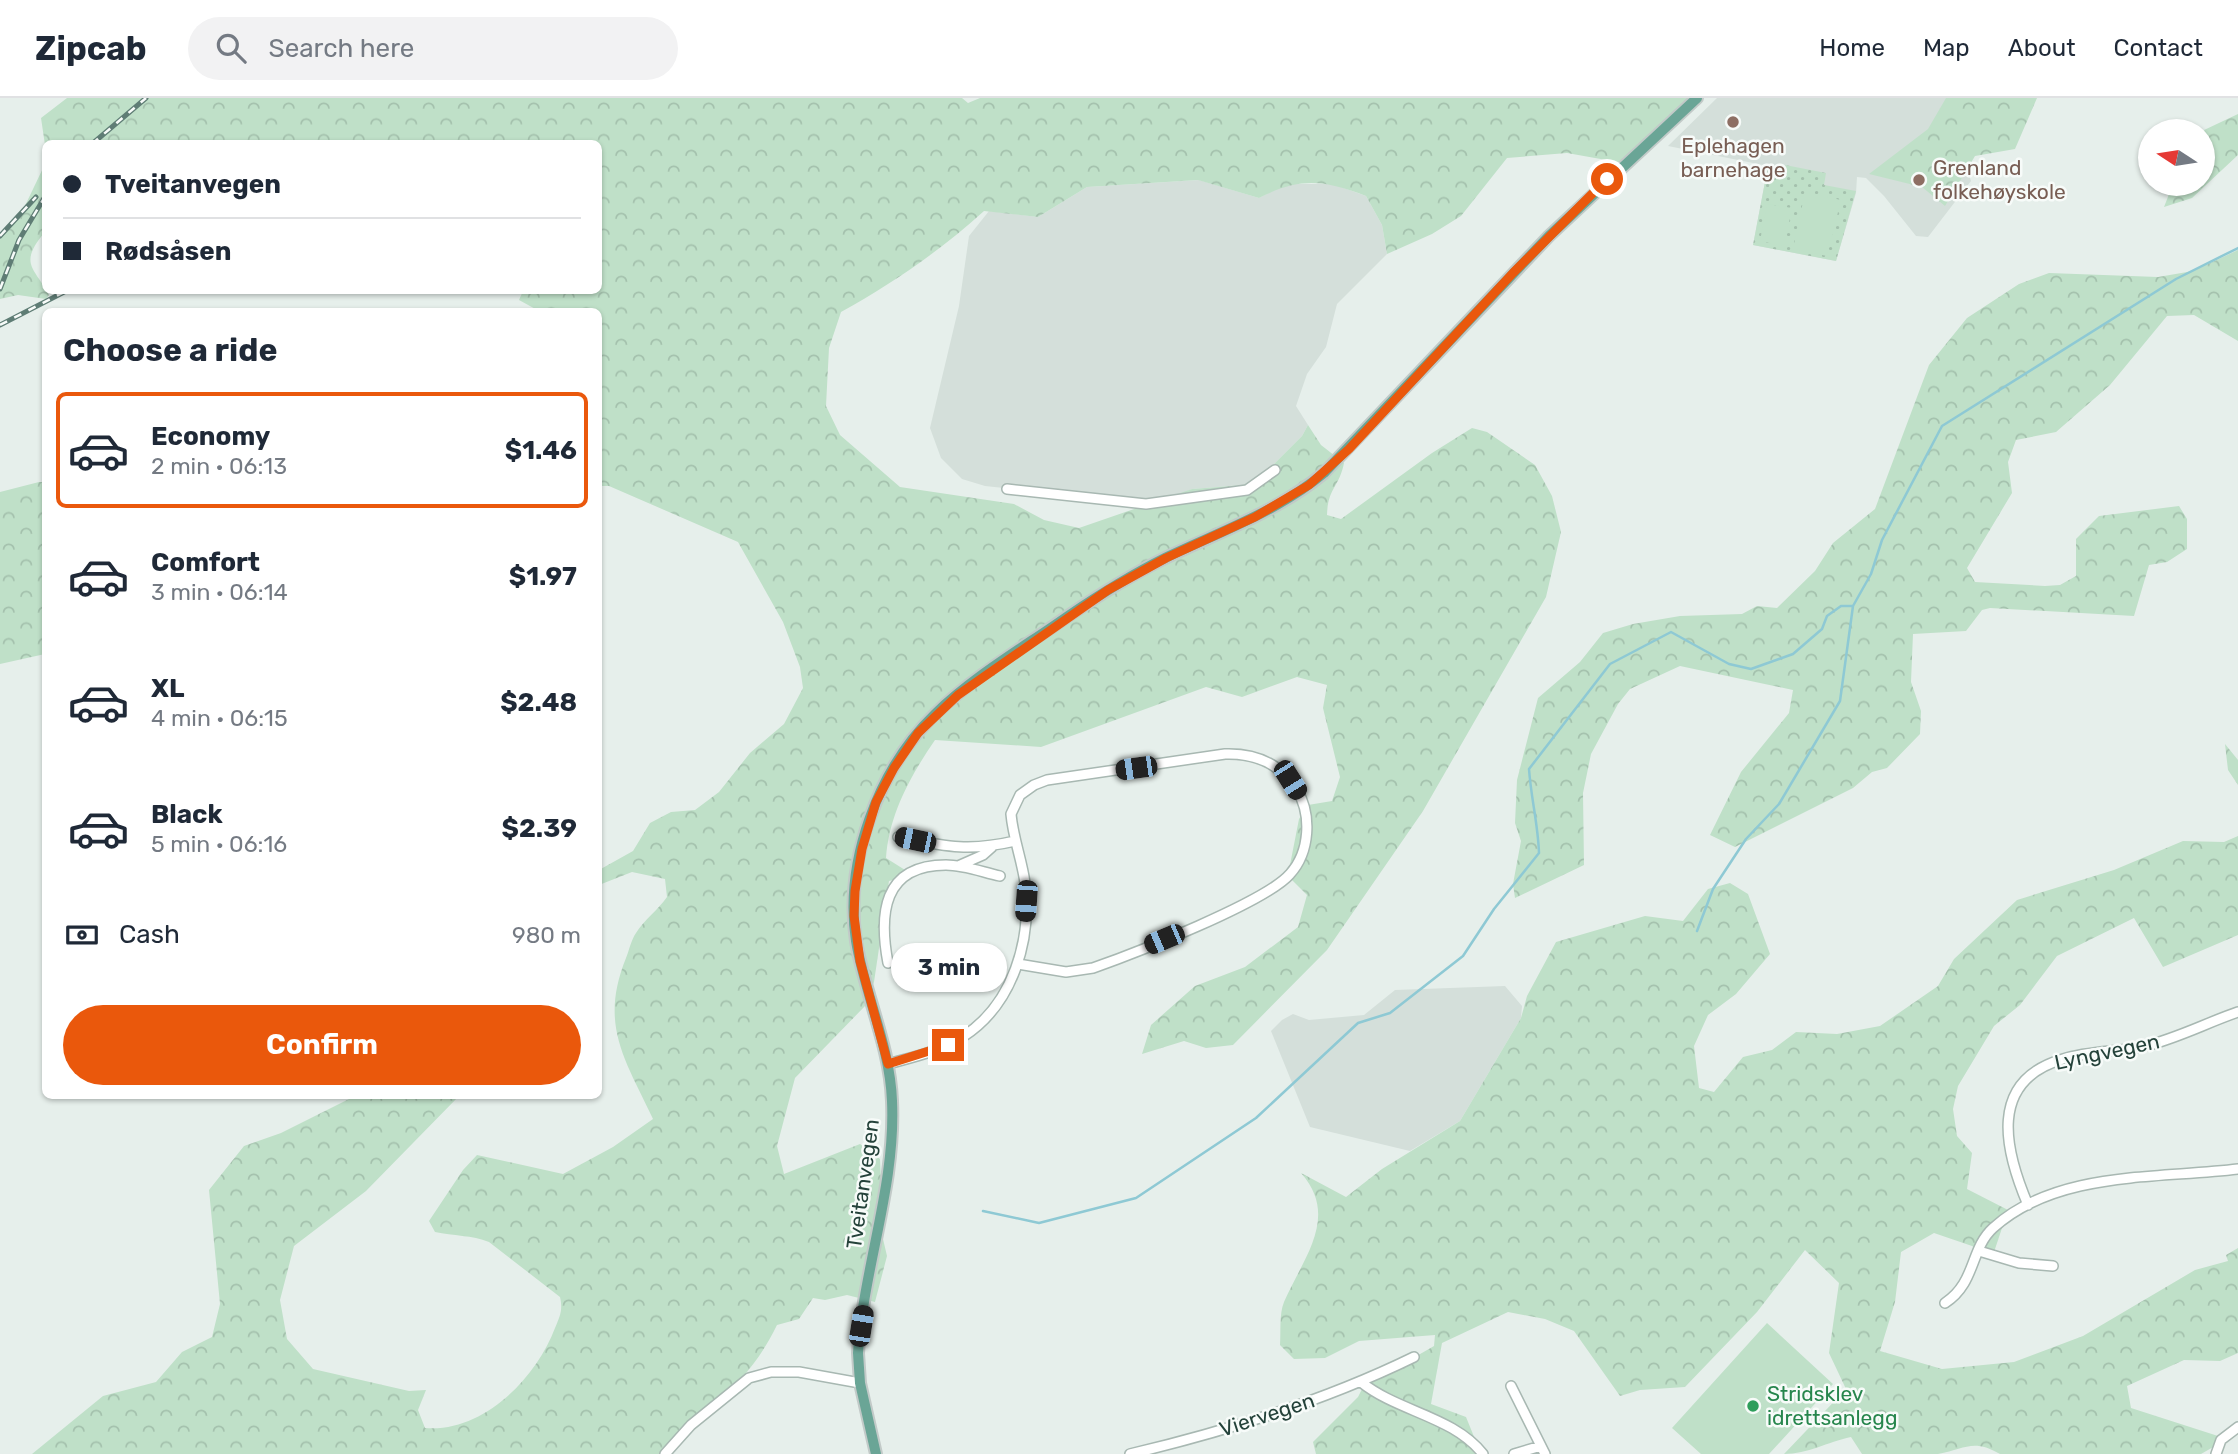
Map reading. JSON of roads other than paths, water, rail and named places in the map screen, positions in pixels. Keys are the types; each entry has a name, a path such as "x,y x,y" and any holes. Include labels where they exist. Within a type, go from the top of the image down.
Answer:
{"main road":[{"name":"Tveitanvegen","path":"876,1454 860,1383 859,1339 891,1137 892,1093 888,1064 860,961 854,916 862,849 876,802 894,768 918,733 958,695 1108,590 1166,558 1255,517 1309,485 1349,449 1578,206 1697,98"}],"street":[{"path":"1007,489 1146,504 1247,490 1275,470"},
{"path":"888,1064 948,1045 972,1030 1003,996 1018,964 1026,901 1011,814 1020,795 1034,785 1225,754 1255,756 1279,769 1300,795 1306,816 1305,845 1301,860 1275,887 1093,968 1066,972 1018,964"},
{"path":"898,837 944,847 976,849 1015,841"},
{"path":"958,866 983,855 992,846"},
{"path":"888,963 882,920 891,892 901,881 929,867 958,866 1000,876"},
{"name":"Lyngvegen","path":"2028,1205 2011,1161 2006,1122 2013,1101 2036,1072 2065,1058 2153,1044 2238,1012"},
{"path":"1945,1303 1956,1296 1968,1281 1990,1231 2028,1205 2066,1191 2104,1182 2238,1168"},
{"path":"1979,1251 2018,1263 2053,1266"},
{"name":"Viervegen","path":"1130,1454 1205,1434 1361,1382 1414,1357"},
{"path":"665,1454 691,1425 749,1378 771,1372 799,1371 860,1383"},
{"path":"1361,1382 1383,1398 1459,1432 1483,1454"},
{"path":"1511,1386 1543,1450 1514,1454"},
{"path":"2217,1449 2225,1435 2238,1427"}],"waterway":[{"path":"1697,931 1713,889 1746,839 1779,804 1840,701 1853,606 1871,574 1882,540 1942,426 2176,279 2238,248"},
{"path":"983,1211 1039,1223 1136,1198 1256,1118 1358,1023 1390,1013 1463,956 1494,909 1539,853 1529,769 1610,664 1671,632 1729,664 1751,669 1793,654 1822,629 1827,616 1841,606 1853,606"}],"railway":[{"path":"97,140 146,98"},
{"path":"0,236 36,197"},
{"path":"0,289 19,240 42,202"},
{"path":"0,325 60,294"}],"place":[{"name":"Eplehagen barnehage","path":"1733,122"},
{"name":"Grenland folkehøyskole","path":"1919,180"},
{"name":"Stridsklev idrettsanlegg","path":"1753,1406"}]}
